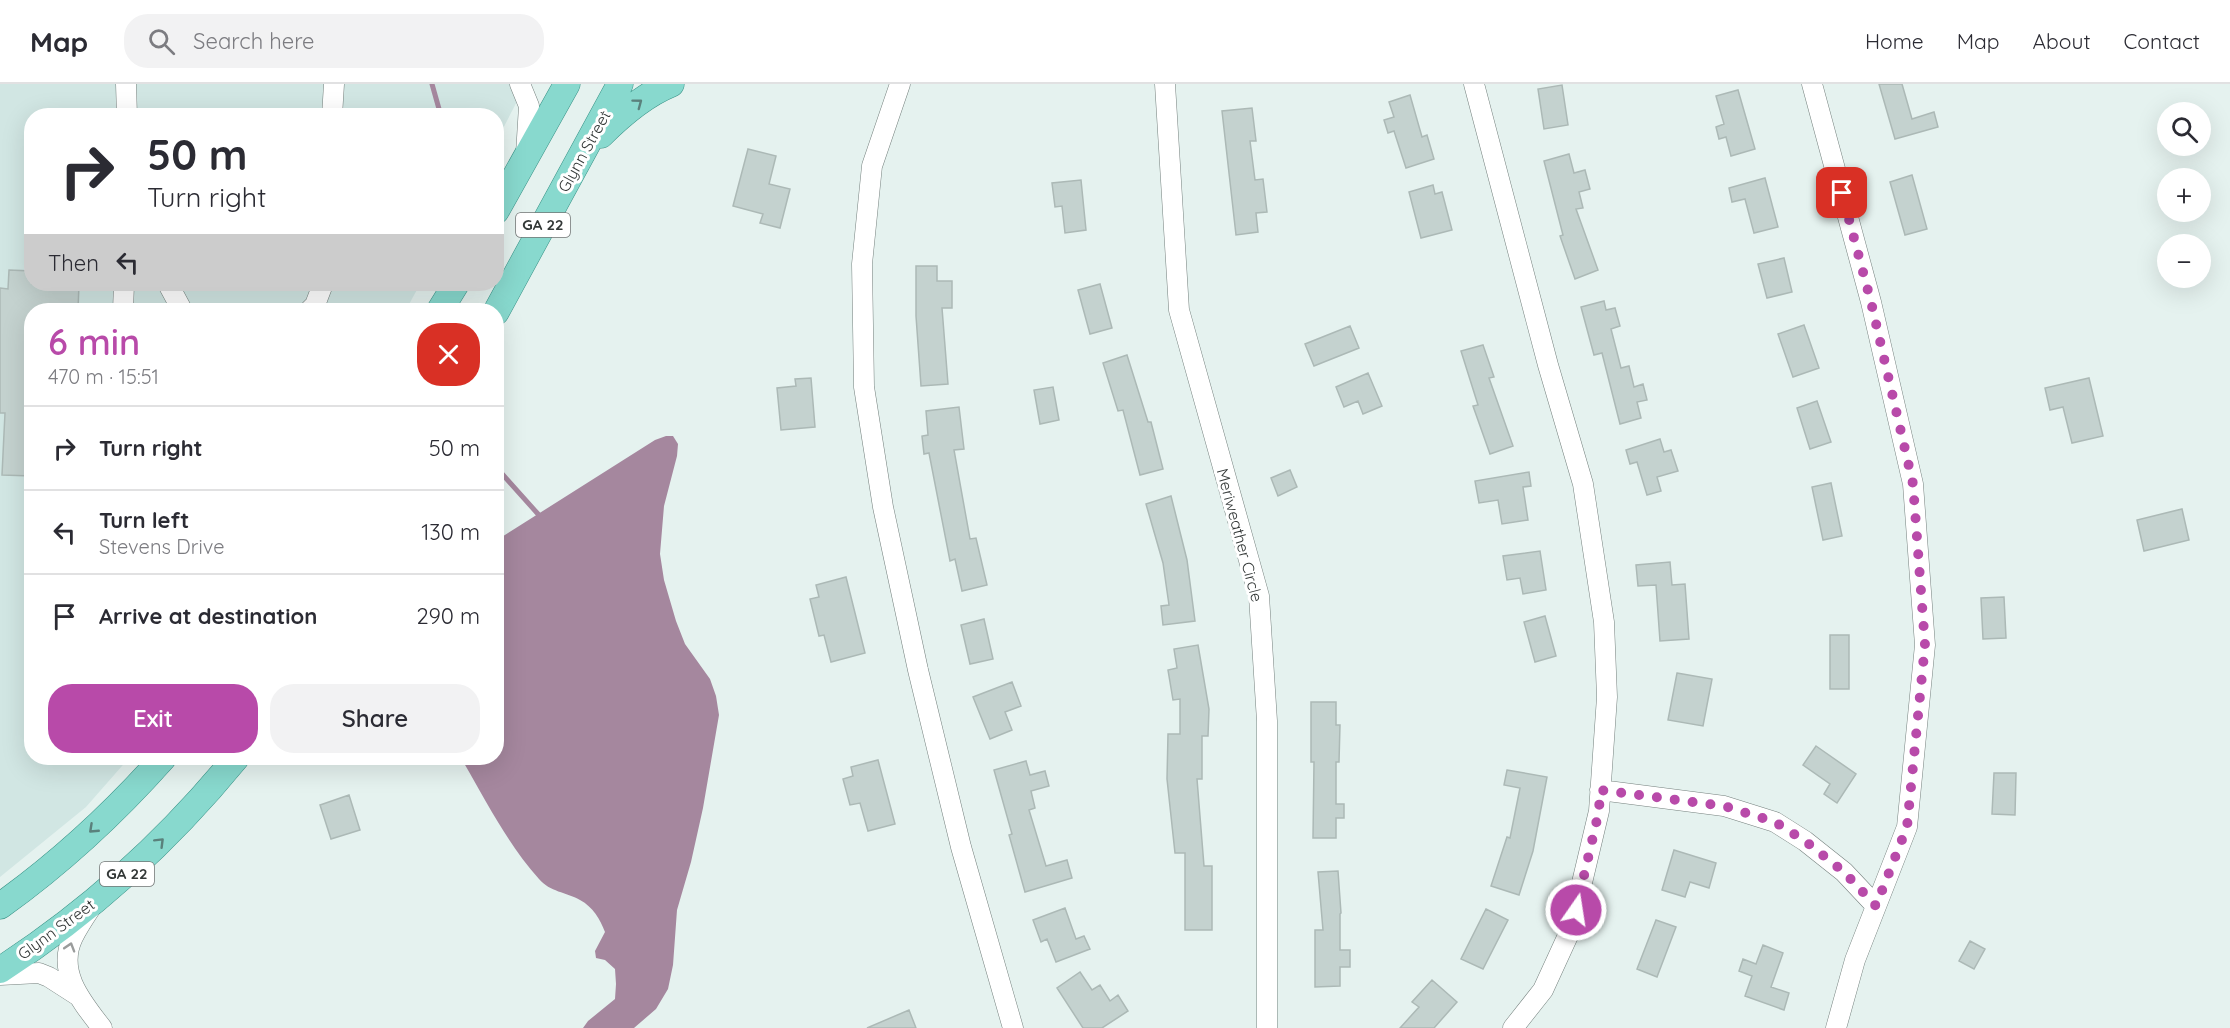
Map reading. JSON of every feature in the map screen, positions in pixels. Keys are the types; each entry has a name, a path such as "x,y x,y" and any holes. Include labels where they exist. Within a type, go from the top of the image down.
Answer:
{"main road":[{"name":"GA 22","path":"504,197 567,84"},
{"name":"Glynn Street","path":"501,303 620,84"},
{"path":"580,157 633,106 656,90 671,84"},
{"path":"0,906 68,852 156,765"},
{"name":"Glynn Street","path":"0,970 93,903 188,814 230,765"}],"street":[{"path":"126,84 127,108"},
{"path":"332,108 334,84"},
{"path":"520,84 529,106 525,159"},
{"path":"900,84 872,166 862,264 864,387 882,507 918,670 961,847 1013,1028"},
{"name":"Meriweather Circle","path":"1165,84 1179,310 1259,596 1267,722 1267,1028"},
{"path":"1474,84 1548,365 1583,484 1604,622 1607,697 1599,811 1571,929 1543,990 1513,1028"},
{"path":"1812,84 1871,302 1913,484 1925,645 1907,827 1855,960 1836,1028"},
{"path":"1600,790 1724,806 1775,822 1805,841 1844,872 1876,906"},
{"path":"93,903 72,939 66,958 77,995 102,1028"},
{"path":"0,975 39,973 49,976 77,995"}],"shaded area":[{"path":"0,84 526,84 504,126 504,108 24,108 24,291 416,291 410,303 24,303 24,765 123,765 86,807 0,877"},
{"path":"673,436 678,444 664,506 660,554 664,580 685,644 710,679 719,715 703,808 677,910 673,965 668,989 656,1009 634,1028 583,1028 588,1021 615,999 615,969 605,960 596,958 595,951 605,932 603,927 589,906 575,897 548,887 527,865 465,765 504,765 504,536 655,440"}],"building":[{"path":"1879,84 1902,84 1912,119 1934,112 1938,127 1895,139"},
{"path":"1562,85 1568,125 1544,129 1538,89"},
{"path":"1738,90 1755,149 1731,156 1726,137 1719,139 1716,127 1724,124 1716,96"},
{"path":"1410,95 1422,137 1427,135 1434,159 1406,168 1394,131 1388,133 1384,120 1394,117 1389,102"},
{"path":"1252,108 1256,141 1250,141 1255,180 1263,179 1267,212 1256,213 1258,232 1236,235 1222,111"},
{"path":"748,149 776,156 769,184 790,189 780,228 760,223 763,214 733,206"},
{"path":"1569,154 1574,173 1585,170 1590,189 1579,192 1583,208 1576,209 1598,270 1575,279 1560,236 1563,235 1544,161"},
{"path":"1912,175 1927,229 1905,235 1890,182"},
{"path":"1765,178 1778,227 1754,233 1745,199 1732,202 1729,188"},
{"path":"1081,180 1086,230 1065,233 1062,206 1055,207 1052,183"},
{"path":"1433,185 1435,194 1442,192 1452,230 1421,238 1409,192"},
{"path":"1784,258 1792,292 1767,298 1758,264"},
{"path":"916,266 937,266 937,281 952,281 952,308 942,308 948,384 921,386 916,316"},
{"path":"9,270 24,271 24,291 79,291 78,303 24,303 24,476 2,475 5,413 0,413 0,288 8,289"},
{"path":"1100,284 1112,328 1090,334 1078,290"},
{"path":"1604,301 1606,310 1615,308 1620,326 1611,329 1621,368 1629,366 1634,387 1643,384 1647,400 1637,402 1641,418 1620,424 1602,353 1594,355 1581,307"},
{"path":"1804,325 1819,368 1793,377 1778,334"},
{"path":"1350,326 1359,348 1314,366 1305,344"},
{"path":"1483,345 1494,377 1489,378 1513,446 1490,454 1473,406 1478,405 1461,351"},
{"path":"1127,355 1148,422 1151,422 1163,469 1140,475 1123,410 1118,411 1103,363"},
{"path":"1368,373 1382,406 1363,414 1358,401 1344,407 1336,387"},
{"path":"811,378 815,427 781,430 777,388 796,386 795,379"},
{"path":"2089,378 2103,436 2072,443 2063,407 2050,410 2045,388"},
{"path":"1053,387 1059,420 1040,424 1034,390"},
{"path":"1817,401 1831,442 1810,449 1797,408"},
{"path":"959,407 964,449 954,450 970,539 976,538 987,585 962,591 955,559 950,561 929,453 924,454 922,436 928,435 926,411"},
{"path":"1660,439 1664,452 1671,450 1678,471 1657,477 1661,491 1647,495 1637,462 1630,464 1626,450"},
{"path":"1290,470 1297,487 1278,496 1271,478"},
{"path":"1529,472 1531,486 1523,487 1528,520 1502,524 1498,500 1479,503 1475,481"},
{"path":"1831,483 1842,536 1823,540 1812,487"},
{"path":"1171,496 1187,560 1195,621 1163,625 1161,606 1169,605 1163,563 1146,504"},
{"path":"2182,509 2189,540 2144,551 2137,520"},
{"path":"1540,551 1546,590 1523,594 1520,578 1507,580 1503,556"},
{"path":"1670,562 1672,585 1685,584 1689,639 1660,641 1656,585 1638,586 1636,565"},
{"path":"846,577 865,653 831,662 824,635 819,636 810,599 819,597 816,585"},
{"path":"2004,597 2006,638 1983,639 1981,598"},
{"path":"1545,616 1556,656 1535,662 1524,622"},
{"path":"984,619 993,659 970,664 961,625"},
{"path":"1830,635 1849,635 1849,689 1830,689"},
{"path":"1198,645 1209,709 1208,736 1202,736 1202,779 1197,779 1204,866 1212,866 1212,930 1185,930 1185,853 1175,853 1167,779 1168,734 1180,734 1180,699 1173,700 1168,670 1177,668 1174,649"},
{"path":"1677,673 1712,679 1703,726 1668,720"},
{"path":"1012,682 1021,706 1005,712 1012,730 990,739 973,697"},
{"path":"1311,702 1336,702 1336,725 1340,725 1339,762 1336,762 1336,804 1344,804 1344,818 1336,818 1336,838 1313,838 1314,762 1311,762"},
{"path":"1816,746 1856,774 1837,803 1824,794 1830,784 1803,765"},
{"path":"878,760 895,824 868,831 860,803 850,805 843,779 853,776 851,767"},
{"path":"1026,761 1030,775 1045,771 1049,786 1031,791 1035,808 1029,810 1046,866 1067,860 1072,878 1025,892 994,770"},
{"path":"1507,770 1547,777 1533,851 1519,895 1491,886 1507,837 1510,838 1520,788 1504,785"},
{"path":"1994,773 2016,773 2015,815 1992,814"},
{"path":"349,795 360,830 331,839 320,805"},
{"path":"1674,850 1716,863 1709,888 1690,882 1685,897 1662,890"},
{"path":"1338,871 1341,913 1340,950 1350,950 1350,967 1340,967 1340,986 1315,987 1315,930 1323,930 1318,872"},
{"path":"1065,908 1076,939 1084,936 1090,949 1056,962 1047,939 1041,942 1033,920"},
{"path":"1486,909 1508,920 1483,969 1461,959"},
{"path":"1656,920 1676,927 1657,977 1637,969"},
{"path":"1970,941 1985,949 1974,969 1959,961"},
{"path":"1763,945 1783,953 1771,987 1789,993 1784,1010 1745,996 1752,976 1739,971 1743,959 1756,964"},
{"path":"1080,972 1092,990 1100,985 1110,1001 1118,995 1128,1011 1102,1028 1083,1028 1057,988"},
{"path":"1432,980 1457,1002 1434,1028 1400,1028 1419,1007 1412,1002"},
{"path":"909,1010 916,1028 867,1028"}],"waterway":[{"path":"432,84 439,108"},
{"path":"504,476 538,514"}],"route":[{"path":"1576,910 1599,811 1600,790 1724,806 1775,822 1805,841 1844,872 1876,906 1907,827 1925,645 1913,484 1871,302 1842,193"}]}
